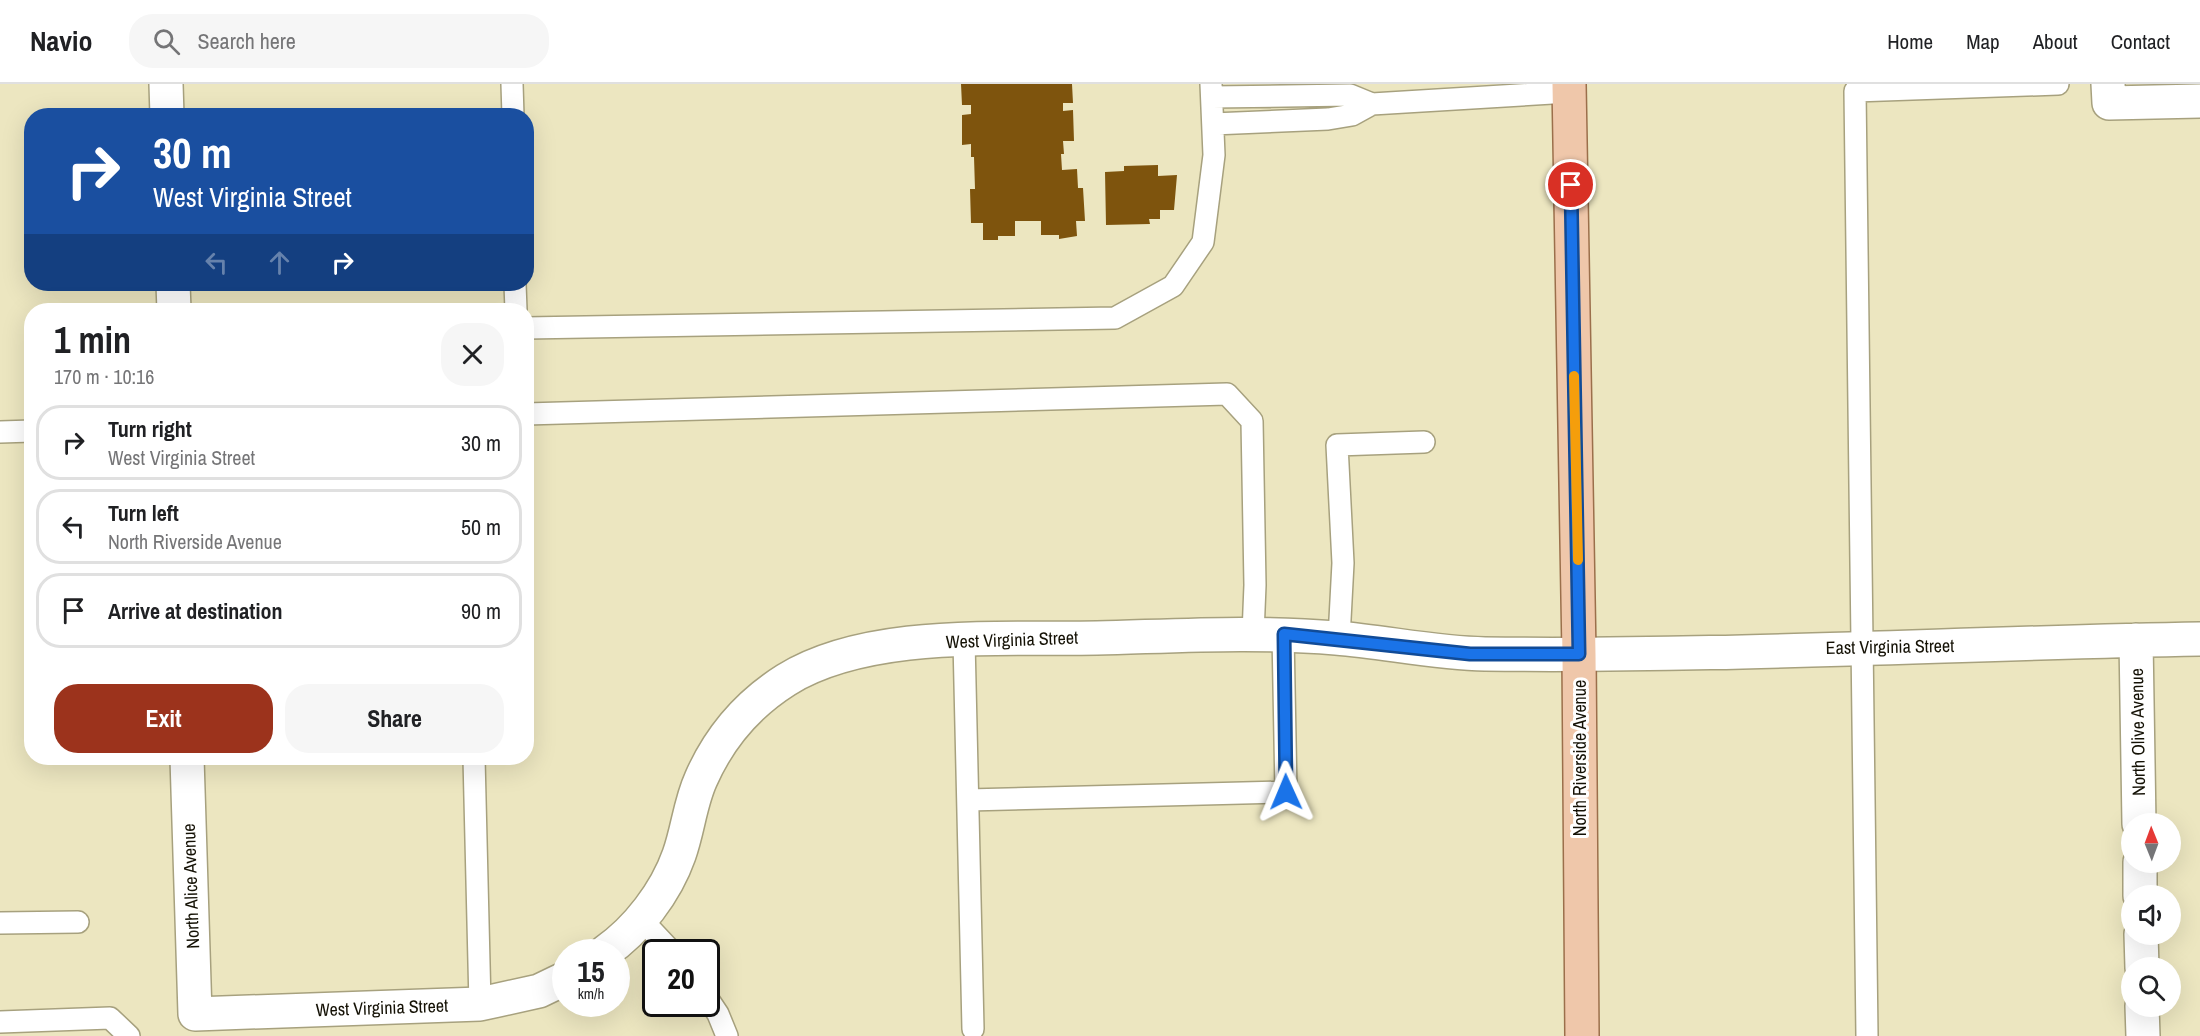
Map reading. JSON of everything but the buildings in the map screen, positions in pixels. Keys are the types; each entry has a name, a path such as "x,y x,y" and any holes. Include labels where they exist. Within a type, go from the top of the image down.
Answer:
{"main road":[{"name":"North Riverside Avenue","path":"1569,88 1579,654 1582,1036"}],"street":[{"path":"166,84 168,108"},
{"path":"2108,94 2200,101"},
{"name":"West Virginia Street","path":"619,939 641,919 678,858 698,784 722,739 758,700 788,679 820,663 898,644 1268,634 1339,638 1470,654 1579,654"},
{"name":"East Virginia Street","path":"1579,654 2200,639"},
{"name":"North Olive Avenue","path":"2136,640 2139,813"},
{"name":"North Alice Avenue","path":"187,765 195,1014"},
{"name":"West Virginia Street","path":"195,1014 480,1004 539,991 552,985"},
{"path":"2142,1017 2143,1036"}],"lane":[{"path":"512,84 513,108"},
{"path":"1867,1036 1860,648 1855,91 2058,84"},
{"path":"1213,124 1328,119 1352,116 1372,104 1569,88"},
{"path":"534,328 1115,318 1173,286 1203,242 1214,155 1211,91 1350,95 1372,104"},
{"path":"534,414 1227,394 1252,421 1256,585 1268,634 1286,792 968,800"},
{"path":"0,432 24,431"},
{"path":"1339,638 1343,563 1337,446 1424,442"},
{"path":"964,641 973,1029"},
{"path":"474,765 480,1004"},
{"path":"641,919 660,939"},
{"path":"0,923 78,922"},
{"path":"719,1017 727,1036"},
{"path":"0,1022 110,1018 129,1036"}],"slow traffic":[{"path":"1574,376 1578,560"}],"route":[{"path":"1286,792 1284,634 1339,638 1470,654 1579,654 1571,185"}]}
